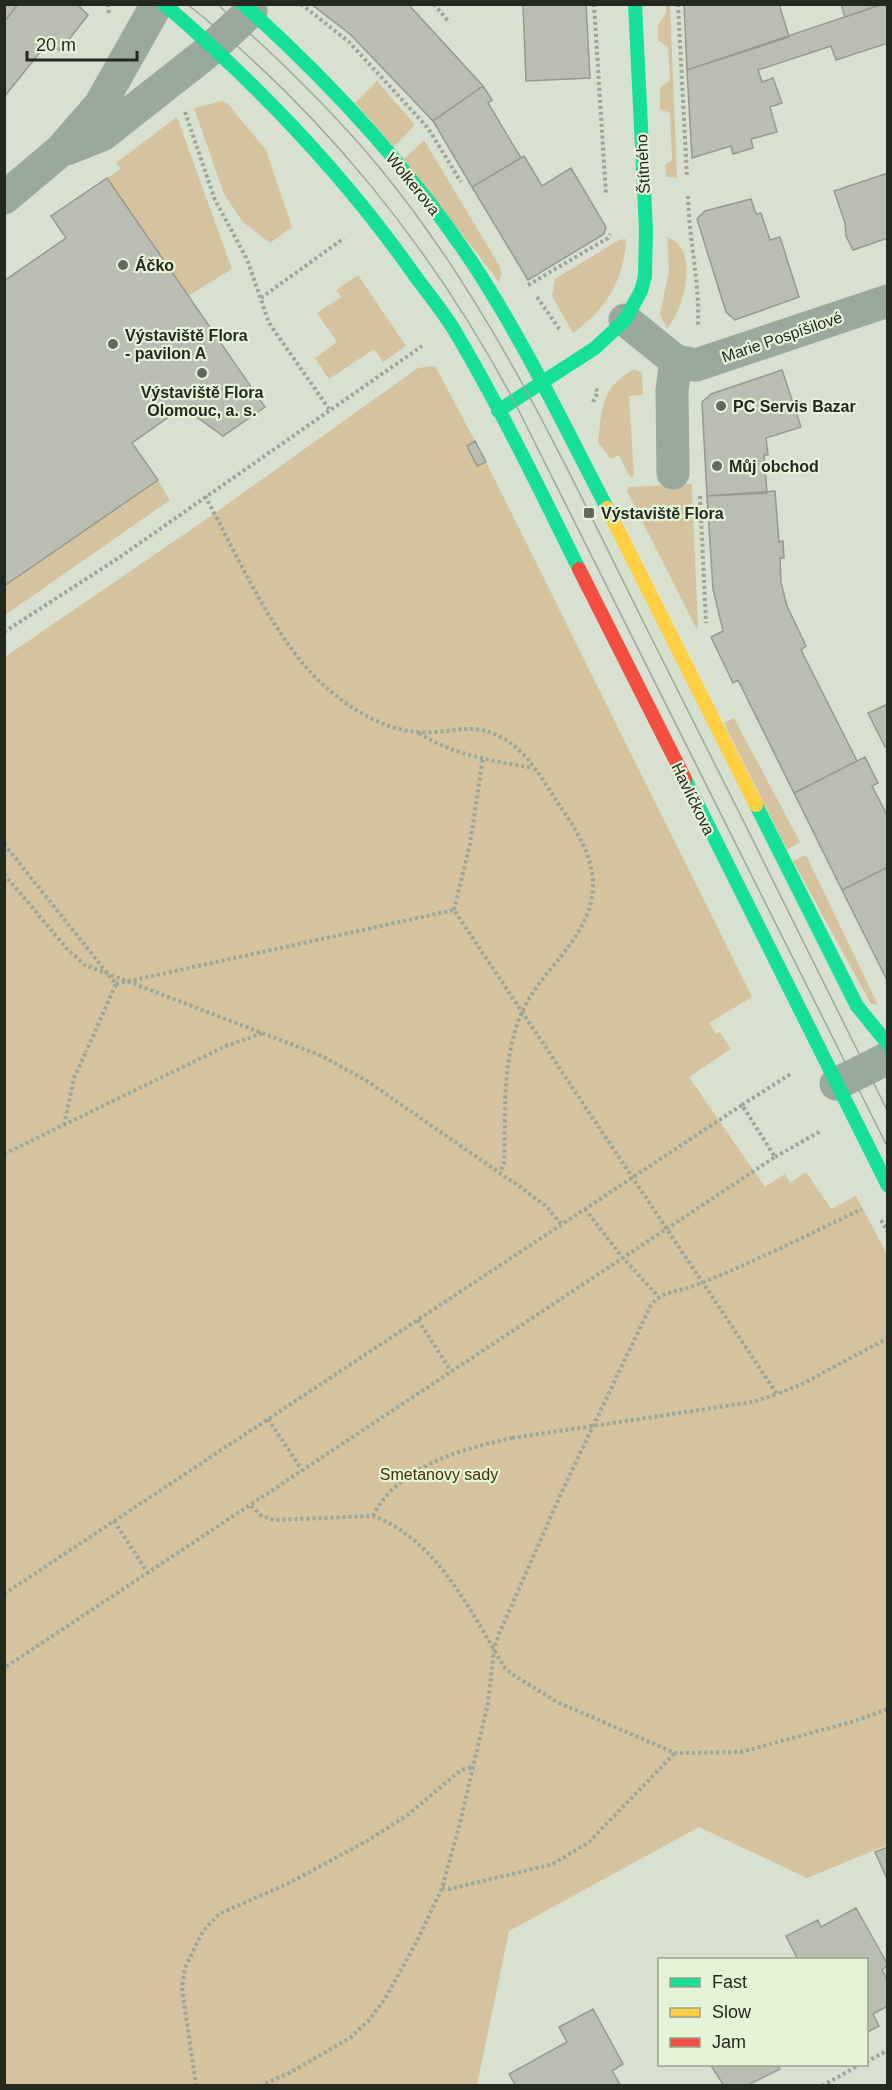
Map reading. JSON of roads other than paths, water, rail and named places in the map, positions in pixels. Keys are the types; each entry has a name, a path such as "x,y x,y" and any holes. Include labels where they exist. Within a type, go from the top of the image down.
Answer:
{"street":[{"name":"Wolkerova","path":"4,198 60,151 111,91 143,26 157,4"},
{"path":"164,4 214,47 295,127 366,207 452,327 498,411"},
{"name":"Štítného","path":"498,411 596,348 625,320 641,291 646,261 635,4"},
{"name":"Wolkerova","path":"60,151 102,135 214,47 247,8 324,81 399,164 468,256 543,382"},
{"name":"Marie Pospíšilové","path":"675,361 696,365 709,363 888,301"},
{"path":"625,320 675,361 672,390 686,481"},
{"path":"543,382 857,1006 888,1044"},
{"name":"Havlíčkova","path":"498,411 888,1186"},
{"path":"836,1084 888,1058"}],"tram line":[{"path":"187,4 284,90 371,186 411,237 448,290 482,345 514,401 888,1148"},
{"path":"217,4 301,82 379,167 420,220 492,330 586,506 888,1112"}],"place":[{"name":"Áčko","path":"123,265"},
{"name":"Výstaviště Flora - pavilon A","path":"113,344"},
{"name":"Výstaviště Flora Olomouc, a. s.","path":"202,373"},
{"name":"PC Servis Bazar","path":"721,406"},
{"name":"Můj obchod","path":"717,466"},
{"name":"Výstaviště Flora","path":"589,513"}],"park label":[{"name":"Smetanovy sady","path":"439,1474"}]}
